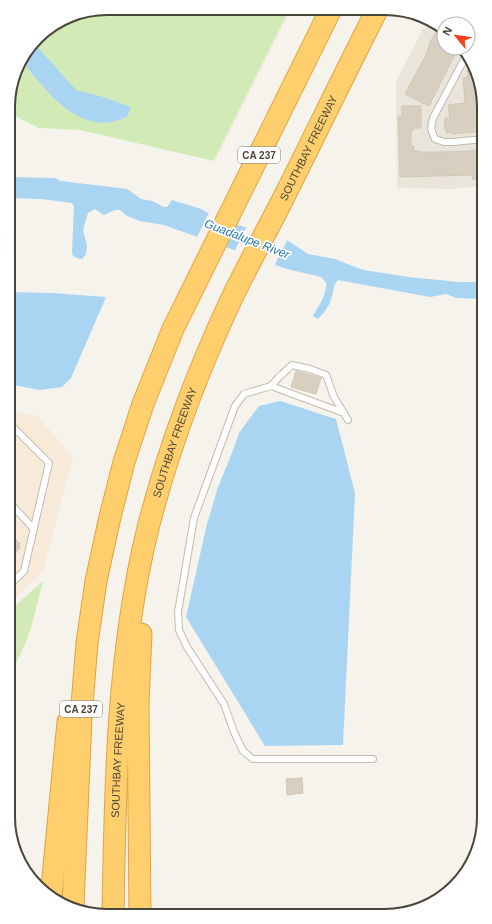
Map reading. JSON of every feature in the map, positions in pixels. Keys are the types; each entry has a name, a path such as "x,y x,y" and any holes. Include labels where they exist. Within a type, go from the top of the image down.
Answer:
{"highway":[{"name":"CA 237","path":"73,902 81,716 87,650 96,581 124,462 143,404 166,346 328,15"},
{"name":"SOUTHBAY FREEWAY","path":"113,909 120,715 126,648 135,586 148,528 163,472 182,416 205,358 231,301 375,15"},
{"path":"52,890 70,691 78,630 91,552 110,518"},
{"path":"140,909 138,704 148,528"}],"lane":[{"path":"464,62 433,118 431,129 436,139 444,142 477,140"},
{"path":"348,420 334,397 326,375 310,369 292,366 279,377 272,386 244,394 235,406 194,518 178,612 179,630 187,647 224,704 234,732 243,751 253,759 373,760"},
{"path":"272,386 344,413"},
{"path":"15,429 50,463 24,571 15,579"},
{"path":"15,509 34,529"}],"shaded area":[{"path":"425,25 436,31 436,56 461,56 472,78 477,101 477,187 451,189 397,188 396,82"},
{"path":"15,412 37,416 73,457 43,572 15,598"}],"green space":[{"path":"101,15 287,15 214,161 80,130 39,128 15,116 18,83 27,61 38,46 61,27 78,20"},
{"path":"43,581 30,632 15,666 15,606"}],"water":[{"path":"37,47 76,90 103,97 131,107 127,117 110,122 95,122 80,117 66,109 42,86 25,65"},
{"name":"Guadalupe River","path":"15,177 55,178 61,181 127,189 141,199 152,201 164,207 167,207 172,200 201,209 223,221 284,238 308,254 335,259 363,270 409,277 459,282 477,282 477,299 457,298 446,294 430,297 338,280 334,286 329,305 318,319 313,316 322,300 326,287 326,282 321,277 287,269 164,225 140,221 127,216 120,210 115,210 104,215 95,209 88,213 83,230 87,246 86,254 82,259 77,258 73,256 72,252 74,207 72,203 41,199 15,198"},
{"path":"15,292 106,297 71,378 62,387 40,390 15,385"},
{"path":"280,401 336,419 355,493 343,745 265,746 186,617 207,524 218,487 239,433 259,406"}],"pier":[{"path":"210,211 223,219 238,223 225,249 196,239"},
{"path":"247,226 288,239 274,266 234,252"}],"building":[{"path":"436,32 436,56 454,56 429,106 405,94 426,55"},
{"path":"467,70 472,78 477,101 477,132 452,134 452,132 447,133 444,126 445,118 450,118 448,105 465,103 463,78 468,77"},
{"path":"402,106 421,106 421,128 413,128 413,130 411,130 411,146 414,146 414,151 445,152 477,150 477,179 473,180 472,175 400,177 398,116 402,116"},
{"path":"296,371 321,378 316,394 291,387"},
{"path":"15,539 20,544 20,548 15,553"},
{"path":"302,778 303,793 287,795 286,779"}]}
